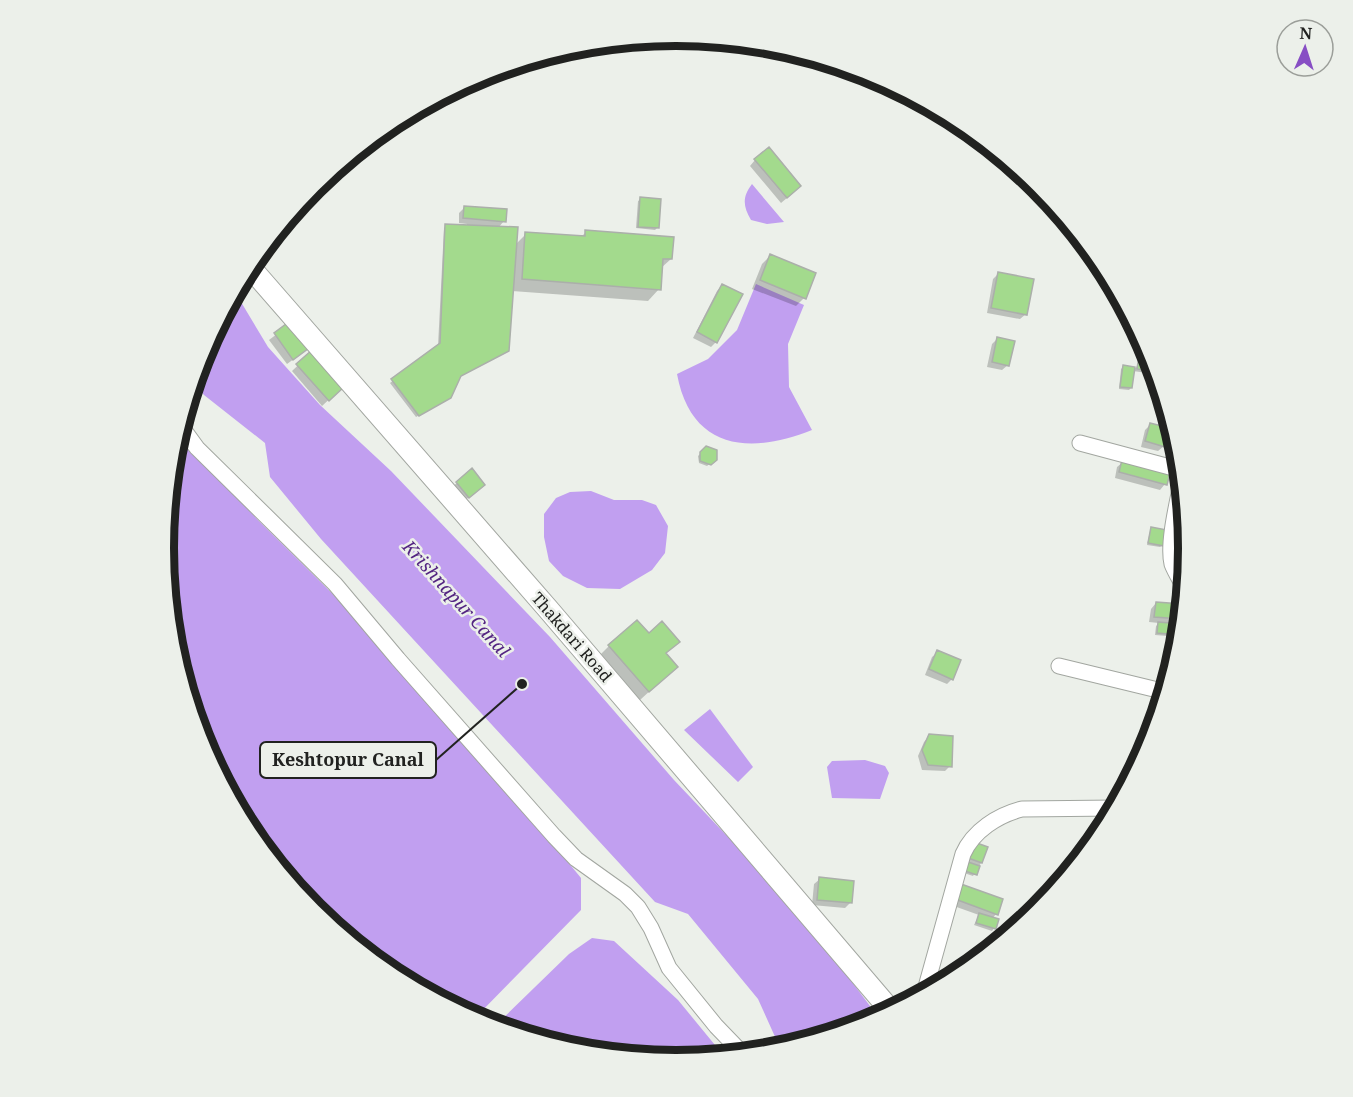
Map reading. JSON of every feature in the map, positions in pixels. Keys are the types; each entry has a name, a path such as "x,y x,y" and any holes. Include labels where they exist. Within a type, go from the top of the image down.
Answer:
{"street":[{"name":"Thakdari Road","path":"256,274 548,609 886,1005"},
{"path":"188,435 197,448 335,584 554,836 576,859 625,894 638,907 651,928 669,968 736,1047"},
{"path":"1080,443 1172,467"},
{"path":"1177,513 1172,558 1177,573"},
{"path":"1059,666 1158,690"},
{"path":"927,984 963,854 975,834 1008,813 1022,809 1106,808"}],"water":[{"path":"752,184 784,222 767,224 751,220 745,202 746,193"},
{"path":"756,284 804,305 788,344 789,387 812,430 789,438 746,443 726,440 710,432 695,418 684,399 677,374 708,359 737,330"},
{"name":"Krishnapur Canal","path":"240,301 268,347 320,405 391,471 550,637 674,780 801,914 873,1010 838,1024 777,1040 758,999 688,914 655,902 321,539 270,477 265,443 200,390 201,387 226,326"},
{"path":"186,443 258,520 362,623 549,839 581,878 581,910 482,1011 425,983 371,947 346,926 299,879 259,827 226,771 201,710 192,678 179,614 174,548 179,483"},
{"path":"591,491 614,500 642,500 656,505 668,526 665,553 652,570 620,589 587,588 563,576 549,561 544,537 544,514 556,498 570,492"},
{"path":"710,709 753,767 738,782 684,730"},
{"path":"865,760 885,766 889,773 880,799 832,798 827,767 832,761"},
{"path":"592,938 614,941 678,1000 718,1048 676,1050 611,1046 579,1041 502,1019 569,954"}],"building":[{"path":"769,147 801,186 787,198 754,159"},
{"path":"640,197 661,199 659,228 638,227"},
{"path":"464,206 507,209 506,222 463,218"},
{"path":"445,224 518,227 509,351 461,376 451,398 419,416 391,379 440,343"},
{"path":"585,230 674,237 672,259 663,259 661,290 522,279 525,232 585,236"},
{"path":"770,254 816,273 806,299 760,280"},
{"path":"998,272 1034,279 1027,315 991,308"},
{"path":"722,284 743,294 717,343 697,332"},
{"path":"290,321 309,348 293,360 274,333"},
{"path":"997,337 1015,341 1009,366 992,362"},
{"path":"312,350 344,387 329,401 296,364"},
{"path":"1139,356 1140,356 1146,370 1137,369"},
{"path":"1123,365 1135,367 1132,388 1120,387"},
{"path":"1150,423 1163,426 1167,441 1165,447 1145,441"},
{"path":"706,446 717,450 717,460 711,465 700,461 700,452"},
{"path":"1122,460 1170,473 1167,485 1119,472"},
{"path":"472,468 485,485 469,498 456,482"},
{"path":"1151,527 1167,530 1164,546 1148,543"},
{"path":"1156,602 1175,603 1173,618 1154,617"},
{"path":"637,620 649,633 662,621 680,642 666,653 678,667 649,692 608,645"},
{"path":"1158,622 1173,623 1171,634 1157,633"},
{"path":"937,650 961,660 953,680 929,669"},
{"path":"929,734 953,736 952,767 928,765 922,750"},
{"path":"974,842 988,847 982,863 968,858"},
{"path":"965,861 980,866 977,875 962,870"},
{"path":"819,877 854,881 852,903 817,900"},
{"path":"961,884 1003,899 998,915 955,899"},
{"path":"979,913 999,919 996,929 976,923"}],"place":[{"name":"Keshtopur Canal","path":"522,684"}]}
